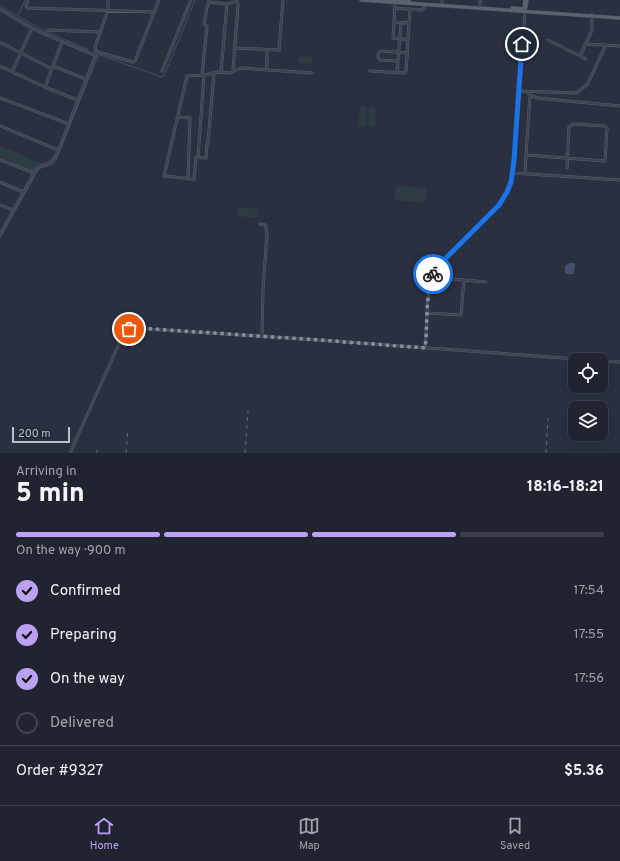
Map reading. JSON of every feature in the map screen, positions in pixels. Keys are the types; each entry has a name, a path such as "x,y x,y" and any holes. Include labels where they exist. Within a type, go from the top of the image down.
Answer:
{"main road":[{"path":"361,0 620,17"},
{"path":"390,0 442,2 525,11"},
{"path":"525,11 526,0"}],"street":[{"path":"28,0 26,5 27,8 154,12"},
{"path":"0,234 37,168 51,162 58,150 96,54 95,47 108,10 108,0"},
{"path":"0,9 57,40 96,54 98,52 134,62 159,0"},
{"path":"162,71 191,0"},
{"path":"233,70 238,5 237,0 227,4 208,2 204,24 207,26 203,75 198,157 196,157 194,179 164,176 187,76 203,75 221,72 229,73 233,70 241,68 312,73"},
{"path":"235,48 279,50 283,0"},
{"path":"480,0 480,6"},
{"path":"394,2 393,38 408,39"},
{"path":"221,72 227,4"},
{"path":"394,8 421,10 424,8 424,5"},
{"path":"370,71 404,73 406,71 410,9"},
{"path":"425,348 432,276 438,266 499,205 507,192 513,172 525,11"},
{"path":"580,56 592,30 592,15"},
{"path":"394,22 409,23"},
{"path":"397,72 401,23"},
{"path":"12,72 32,27"},
{"path":"48,30 100,32"},
{"path":"548,40 586,58"},
{"path":"0,42 52,68 86,79"},
{"path":"585,44 620,46"},
{"path":"45,87 61,45"},
{"path":"519,91 576,93 586,85 605,45"},
{"path":"266,70 267,50"},
{"path":"398,61 380,60 378,55 379,52 407,53"},
{"path":"0,66 77,100"},
{"path":"198,157 206,158 214,73"},
{"path":"526,91 530,95 537,98 620,106"},
{"path":"525,173 530,95"},
{"path":"0,98 69,124"},
{"path":"178,117 190,118 188,179"},
{"path":"526,155 568,158 605,161 607,128 605,126 575,124 569,127 568,158 567,168"},
{"path":"0,126 58,150"},
{"path":"0,160 34,173"},
{"path":"513,172 620,180"},
{"path":"0,182 23,192"},
{"path":"0,205 13,210"},
{"path":"260,224 265,225 267,233 263,289 262,336"},
{"path":"0,226 4,228"},
{"path":"435,271 452,279 486,282"},
{"path":"428,313 461,315 464,280"},
{"path":"70,453 123,335 131,328 568,358"},
{"path":"608,361 620,362"}],"shaded area":[{"path":"299,56 312,57 311,64 298,63"},
{"path":"360,107 367,107 366,126 358,126"},
{"path":"369,107 377,108 375,127 368,126"},
{"path":"0,146 41,163 36,166 33,172 0,157"},
{"path":"396,185 427,188 425,203 395,200"},
{"path":"238,207 258,209 257,218 238,216"}],"water":[{"path":"569,263 575,264 574,274 565,274 565,266"}],"waterway":[{"path":"18,16 25,0"},
{"path":"0,238 38,170 52,164 56,160 98,56 100,55 161,77 164,76 195,0"},
{"path":"0,5 8,11 47,32 89,50"}],"railway":[{"path":"245,453 248,410"},
{"path":"546,453 548,418"},
{"path":"126,453 128,428"}],"way so far":[{"path":"129,329 139,328 425,348 428,300 433,274"}],"route":[{"path":"433,274 438,266 499,205 511,182 514,160 522,44"}]}
